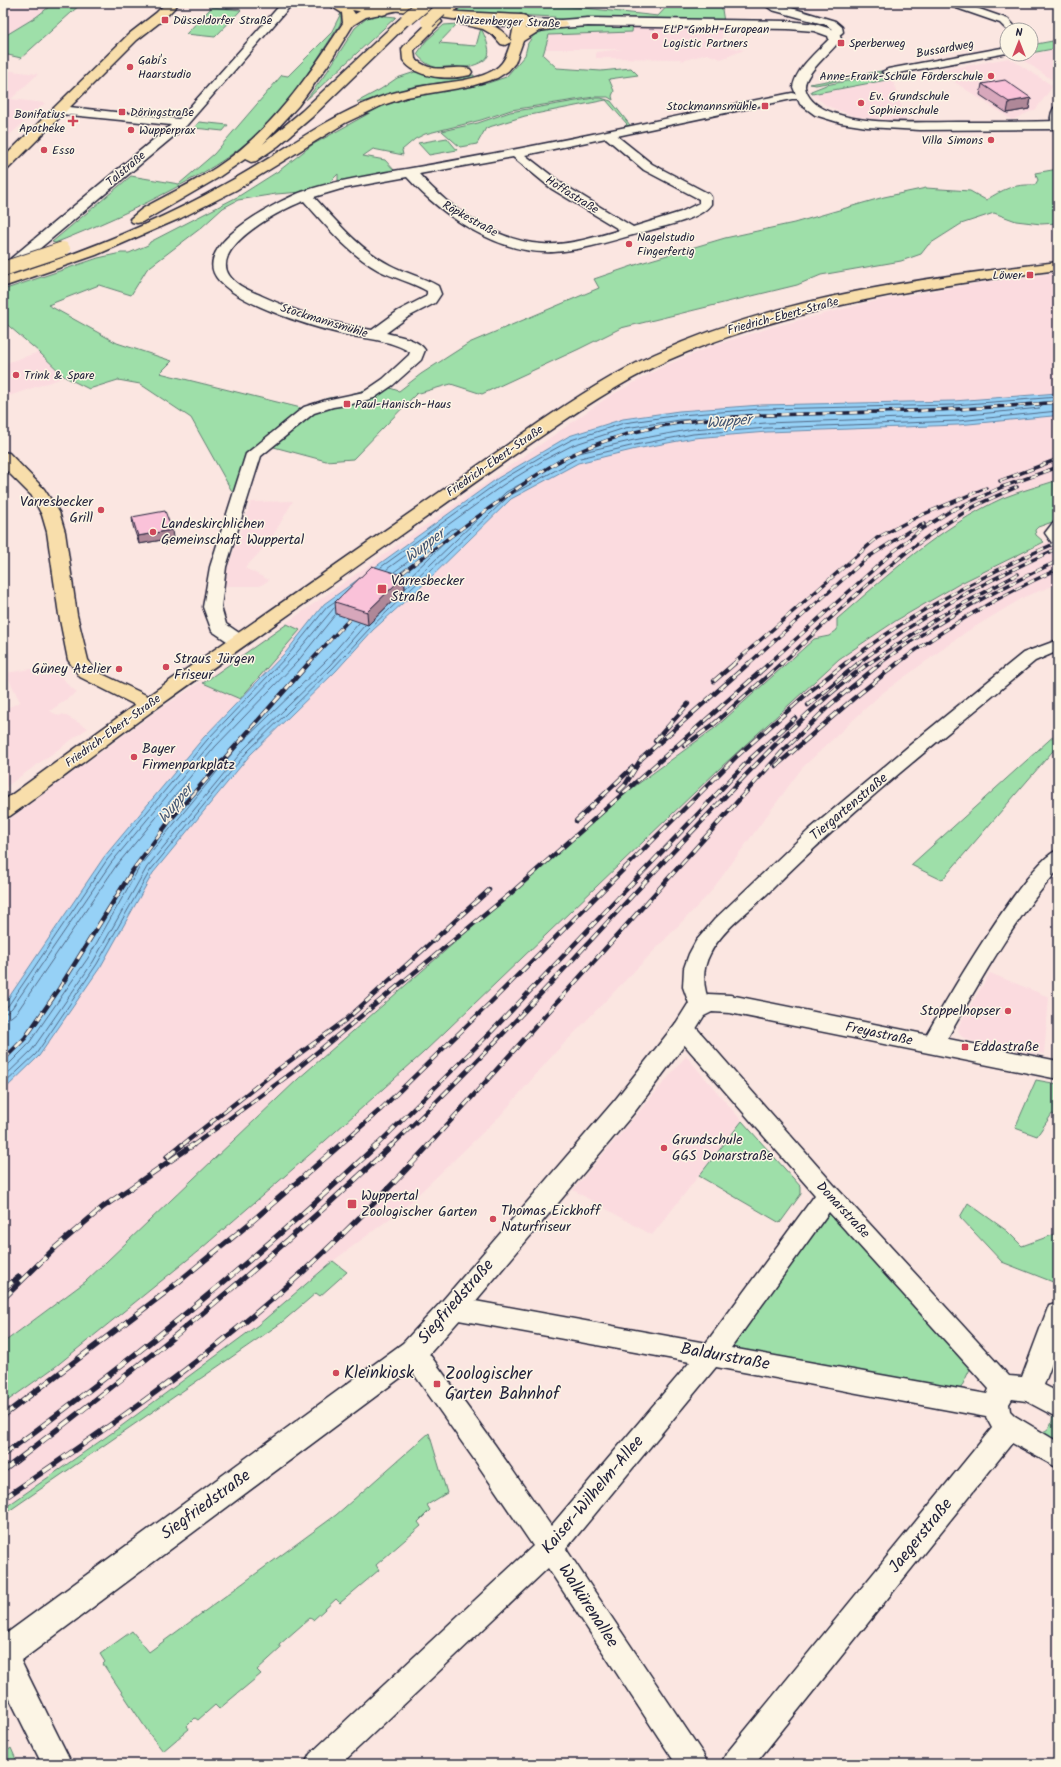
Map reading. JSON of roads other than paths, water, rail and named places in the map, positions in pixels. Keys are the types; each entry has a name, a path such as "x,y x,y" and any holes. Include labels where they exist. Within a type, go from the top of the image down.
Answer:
{"main road":[{"path":"132,37 137,26 156,3"},
{"path":"4,163 60,110 132,37 160,16 173,3"},
{"path":"333,3 348,11 350,17 349,23"},
{"name":"Nützenberger Straße","path":"333,3 516,21"},
{"path":"3,270 137,219 198,190 252,157 272,143 307,114 423,5"},
{"path":"137,219 154,207 190,190 222,169 261,140 298,98 349,23 362,14 380,7"},
{"name":"Nützenberger Straße","path":"380,7 465,21"},
{"path":"443,11 408,49 409,60 418,67 436,72 471,72 488,66 496,60 505,47 516,21"},
{"path":"394,52 443,11"},
{"path":"3,283 78,258 126,239 185,212 233,186 343,119 379,101 412,92 472,82 495,74 505,67 511,59 501,35 493,29 465,21"},
{"path":"505,47 536,28 561,24"},
{"path":"277,158 324,115"},
{"name":"Friedrich-Ebert-Straße","path":"3,811 149,704 582,400 656,360 711,337 751,323 832,302 934,284 1058,266"},
{"path":"3,457 38,493 47,506 56,532 68,615 78,660 88,673 95,678 149,704"}],"street":[{"name":"Talstraße","path":"3,270 182,123 288,3"},
{"path":"767,3 776,8 831,23 838,29 838,32 834,34 835,39 810,66 800,80 799,86 800,97 810,106 826,114 856,123 876,125 1058,125 1056,117 1058,111"},
{"path":"952,3 1005,22"},
{"name":"Nützenberger Straße","path":"465,21 573,20 588,22"},
{"name":"Nützenberger Straße","path":"516,21 561,24 588,22 788,25 815,28 834,34"},
{"name":"Bussardweg","path":"888,72 999,51"},
{"name":"Stockmannsmühle","path":"239,641 218,627 212,607 218,567 254,454 309,410 331,403 352,400 368,395 388,382 416,357 418,350 411,345 339,328 277,308 230,284 221,273 220,266 222,254 236,236 249,225 265,215 306,196 340,185 516,153 792,96 800,97"},
{"path":"60,110 182,123"},
{"name":"Röpkestraße","path":"410,172 437,200 470,222 515,242 542,248 573,244 632,232 702,207 706,200 704,197 648,167 608,134"},
{"name":"Hoffastraße","path":"516,153 554,186 632,232"},
{"path":"306,196 336,229 368,258 385,268 426,284 433,289 434,294 430,300 403,314 373,336"},
{"name":"Tiergartenstraße","path":"700,1006 693,991 694,973 699,953 713,935 784,864 849,806 1029,657 1058,645"},
{"path":"932,1045 989,948 1036,882 1058,857"},
{"name":"Freyastraße","path":"700,1006 713,1003 730,1004 1058,1070"},
{"name":"Siegfriedstraße","path":"3,1655 413,1352 453,1308 624,1107 700,1006"},
{"name":"Donarstraße","path":"684,1028 829,1194 1003,1408"},
{"name":"Kaiser-Wilhelm-Allee","path":"320,1764 550,1548 712,1354 829,1194"},
{"name":"Baldurstraße","path":"453,1308 1003,1408"},
{"path":"1030,1390 1058,1313"},
{"name":"Walkürenallee","path":"413,1352 550,1548 693,1764"},
{"path":"1058,1406 1030,1390 1019,1387 1003,1408 1058,1456"},
{"name":"Jaegerstraße","path":"736,1764 1003,1408"},
{"path":"3,1655 58,1764"}],"water":[{"name":"Wupper","path":"1058,393 1058,415 1052,416 958,425 767,432 694,438 636,449 578,463 511,499 423,585 373,630 336,671 250,755 153,873 101,966 39,1056 3,1091 3,1006 104,857 204,737 286,652 324,604 498,478 569,436 623,419 679,411 761,405 954,401"}],"railway":[{"path":"392,581 473,520 549,467 580,451 612,439 644,430 677,423 743,416 951,409 1058,402"},
{"path":"1000,481 1058,459"},
{"path":"953,510 1002,487 1058,467"},
{"path":"781,664 871,581 919,543 970,509 1017,487"},
{"path":"733,664 877,538 917,517 986,488"},
{"path":"768,664 893,552 923,528 957,507"},
{"path":"748,664 867,558 909,531 924,524"},
{"path":"845,664 895,628 948,596 1002,568 1058,542"},
{"path":"857,664 905,630 954,600 1058,548"},
{"path":"879,664 922,634 988,595 1058,561"},
{"path":"897,664 935,637 995,600 1058,569"},
{"path":"868,664 937,618 1018,574"},
{"path":"308,664 357,611"},
{"path":"3,1060 25,1038 59,989 133,870 171,819 309,663"},
{"path":"714,681 735,663"},
{"path":"619,791 625,785 641,759 749,663"},
{"path":"192,1146 293,1072 510,894 770,663"},
{"path":"684,746 714,724 782,663"},
{"path":"339,1146 381,1109 490,1003 737,756 810,691 846,663"},
{"path":"808,705 859,663"},
{"path":"391,1146 504,1033 752,768 820,703 869,663"},
{"path":"428,1146 782,752 831,704 881,663"},
{"path":"776,766 853,699 898,663"},
{"path":"655,741 688,704"},
{"path":"376,1146 492,1031 748,761 795,718"},
{"path":"576,821 633,767"},
{"path":"181,1146 276,1071 347,1019 489,890"},
{"path":"167,1157 182,1145"},
{"path":"3,1299 56,1247 103,1207 193,1145"},
{"path":"3,1416 166,1292 250,1223 340,1145"},
{"path":"3,1455 100,1382 195,1306 287,1227 377,1145"},
{"path":"3,1471 202,1314 298,1231 392,1145"},
{"path":"3,1499 158,1391 232,1333 320,1256 383,1194 429,1145"},
{"path":"3,1289 19,1277"}],"place":[{"name":"Düsseldorfer Straße","path":"165,20"},
{"name":"ELP GmbH European Logistic Partners","path":"655,36"},
{"name":"Sperberweg","path":"841,43"},
{"name":"Gabi's Haarstudio","path":"130,67"},
{"name":"Anne-Frank-Schule Förderschule","path":"991,76"},
{"name":"Ev. Grundschule Sophienschule","path":"861,103"},
{"name":"Stockmannsmühle","path":"765,106"},
{"name":"Döringstraße","path":"122,112"},
{"name":"Bonifatius Apotheke","path":"73,121"},
{"name":"Wupperprax","path":"131,130"},
{"name":"Villa Simons","path":"991,140"},
{"name":"Esso","path":"44,150"},
{"name":"Nagelstudio Fingerfertig","path":"629,244"},
{"name":"Löwer","path":"1030,275"},
{"name":"Trink & Spare","path":"16,375"},
{"name":"Paul-Hanisch-Haus","path":"347,404"},
{"name":"Varresbecker Grill","path":"101,510"},
{"name":"Landeskirchlichen Gemeinschaft Wuppertal","path":"153,532"},
{"name":"Varresbecker Straße","path":"382,589"},
{"name":"Straus Jürgen Friseur","path":"166,667"},
{"name":"Güney Atelier","path":"119,669"},
{"name":"Bayer Firmenparkplatz","path":"134,757"},
{"name":"Stoppelhopser","path":"1008,1011"},
{"name":"Eddastraße","path":"965,1047"},
{"name":"Grundschule GGS Donarstraße","path":"664,1148"},
{"name":"Wuppertal Zoologischer Garten","path":"352,1204"},
{"name":"Thomas Eickhoff Naturfriseur","path":"493,1219"},
{"name":"Kleinkiosk","path":"336,1373"},
{"name":"Zoologischer Garten Bahnhof","path":"437,1384"}]}
